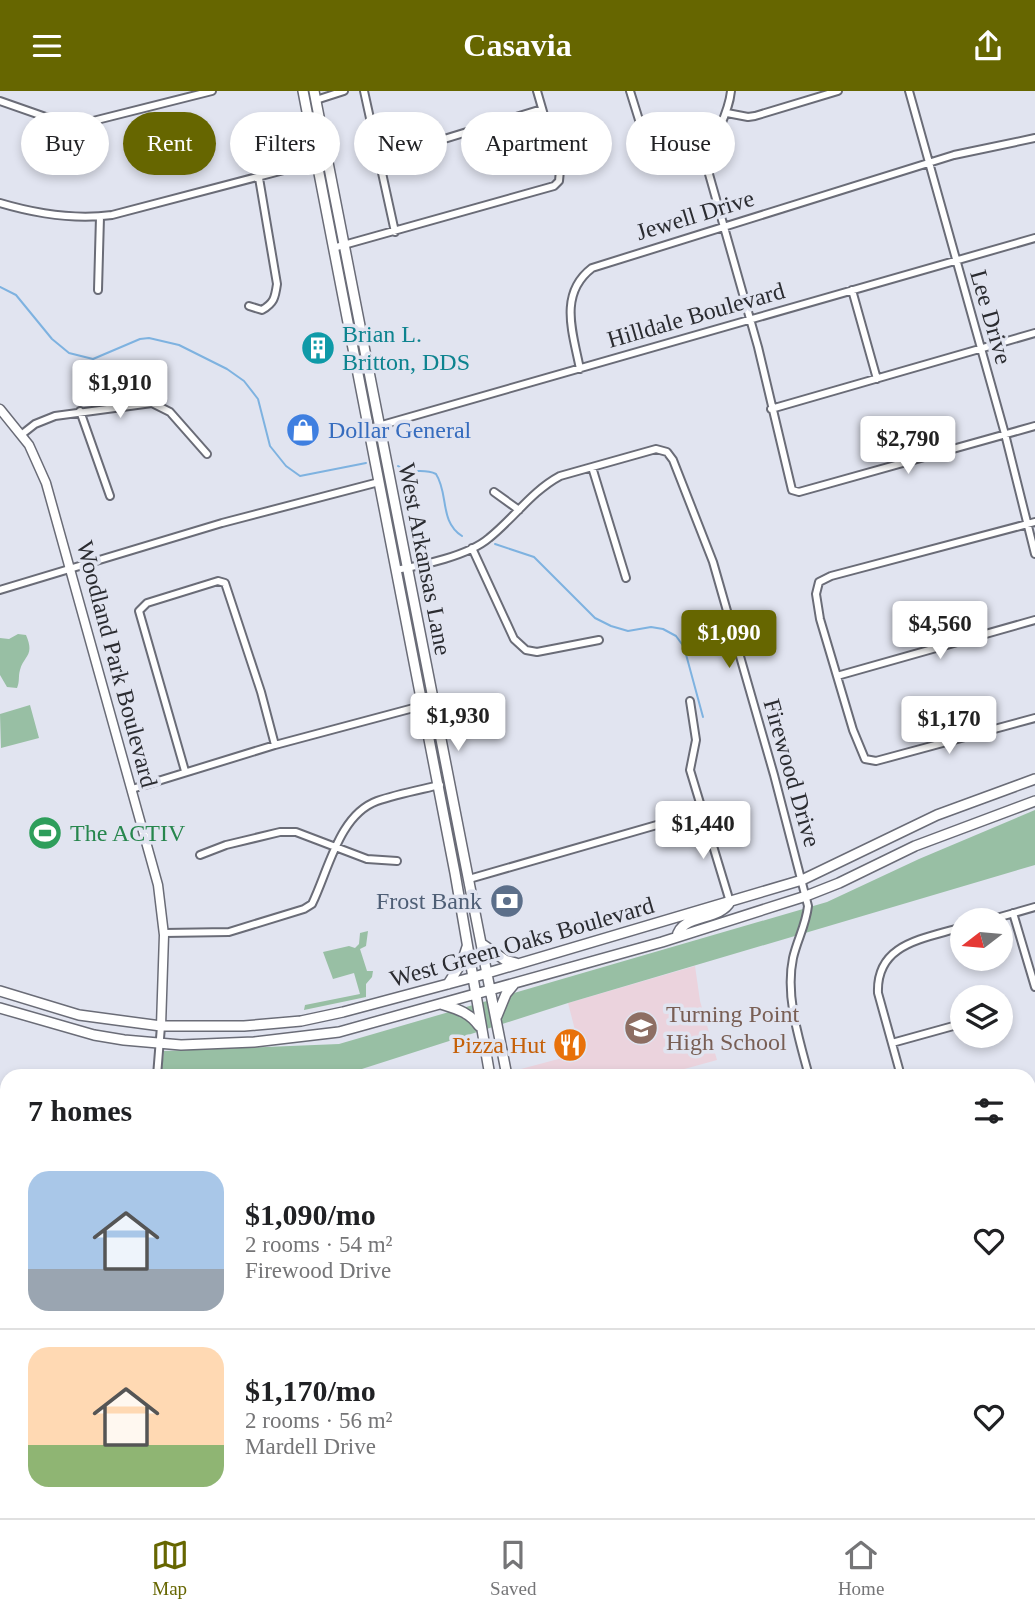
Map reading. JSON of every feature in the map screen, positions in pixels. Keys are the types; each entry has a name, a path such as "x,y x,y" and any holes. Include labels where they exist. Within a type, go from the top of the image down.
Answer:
{"main road":[{"name":"West Arkansas Lane","path":"303,91 307,112"},
{"name":"West Arkansas Lane","path":"319,175 447,834 489,1069"},
{"name":"West Arkansas Lane","path":"330,175 505,1069"},
{"name":"West Green Oaks Boulevard","path":"0,991 79,1015 161,1026 244,1026 301,1021 383,1003 802,880 937,815 1035,779"},
{"path":"0,1008 78,1031 159,1044 220,1044 301,1037 360,1027 677,937 806,896 915,846 1035,801"},
{"path":"447,834 459,831"},
{"path":"677,937 679,929 685,925 721,912 730,902"},
{"path":"482,944 505,960 518,964"},
{"path":"448,984 462,962 467,946"},
{"path":"496,1025 502,1001 518,981"},
{"path":"439,1004 467,1014 481,1029"},
{"path":"301,1021 301,1037"}],"street":[{"path":"0,101 60,122 81,124 212,91"},
{"path":"315,95 344,91"},
{"path":"364,91 369,112"},
{"path":"333,249 554,186 559,181 560,170 537,91"},
{"path":"630,91 644,136 651,142 699,155 705,160 750,320 791,488 799,492 1035,426"},
{"path":"727,112 731,91"},
{"path":"735,115 755,116 838,91"},
{"name":"Lee Drive","path":"909,91 1006,435 1035,554"},
{"path":"447,138 541,109"},
{"name":"Jewell Drive","path":"580,369 570,305 576,284 583,275 609,261 929,162 1035,138"},
{"path":"0,203 51,215 100,217 270,175"},
{"path":"383,175 395,232"},
{"path":"249,306 262,310 275,300 276,284 259,178"},
{"path":"98,290 100,217"},
{"name":"Hilldale Boulevard","path":"368,429 1035,238"},
{"path":"852,290 877,379"},
{"path":"771,409 1035,333"},
{"path":"21,435 43,420 80,411 152,403 170,412 207,454"},
{"name":"Woodland Park Boulevard","path":"0,409 29,445 46,483 158,885 164,933 161,1026"},
{"path":"80,411 110,496"},
{"name":"Firewood Drive","path":"592,467 656,449 667,452 673,460 713,562 808,906 806,923 794,956 791,989 808,1069"},
{"path":"396,570 440,560 486,541 545,484 560,476 592,467 626,578"},
{"path":"0,590 222,523 379,482"},
{"path":"494,492 519,510"},
{"path":"1035,522 831,576 821,580 816,589 820,619 853,730 865,759 876,761 1035,718"},
{"path":"472,548 514,639 526,650 537,652 598,639"},
{"path":"184,771 138,617 139,611 147,603 218,581 225,583 261,692 275,745"},
{"path":"837,675 1035,620"},
{"path":"132,789 184,771 421,706 433,698"},
{"path":"690,701 696,740 690,770 730,902"},
{"path":"164,933 229,932 304,909 312,904 343,829 353,817 376,801 449,782"},
{"path":"469,879 702,812"},
{"path":"200,855 226,845 280,832 296,832 367,859 397,861"},
{"path":"1035,907 1013,913 1035,987"},
{"path":"899,1069 878,993 877,981 881,968 898,948 950,931"},
{"path":"157,1069 161,1026"},
{"path":"892,1043 950,1027"}],"shaded area":[{"name":"Turning Point High School","path":"695,966 700,1001 717,1060 684,1069 521,1069 581,1053 568,1003"}],"green space":[{"path":"18,634 26,635 29,651 20,670 17,688 7,687 0,675 0,638 9,639"},
{"path":"30,705 39,738 1,748 0,714"},
{"path":"1035,810 1035,865 568,1003 362,1069 162,1069 164,1051 339,1044 827,902 919,859"},
{"path":"368,931 366,946 360,949 367,971 373,971 366,984 366,997 304,1010 305,1005 360,994 354,973 333,979 323,952 349,946 355,948 359,944 360,933"}],"waterway":[{"path":"0,287 16,295 52,339 69,353 93,359 140,339 149,338 179,345 227,369 244,381 258,399 270,446 286,466 300,476 366,463"},
{"path":"398,466 436,474 450,523 462,536"},
{"path":"495,544 534,557 595,618 628,631 651,627 663,629 676,636 684,647 703,717"}],"place":[{"name":"Brian L. Britton, DDS","path":"318,348"},
{"name":"Dollar General","path":"303,430"},
{"name":"The ACTIV","path":"45,833"},
{"name":"Frost Bank","path":"507,901"},
{"name":"Turning Point High School","path":"641,1028"},
{"name":"Pizza Hut","path":"570,1045"}]}
